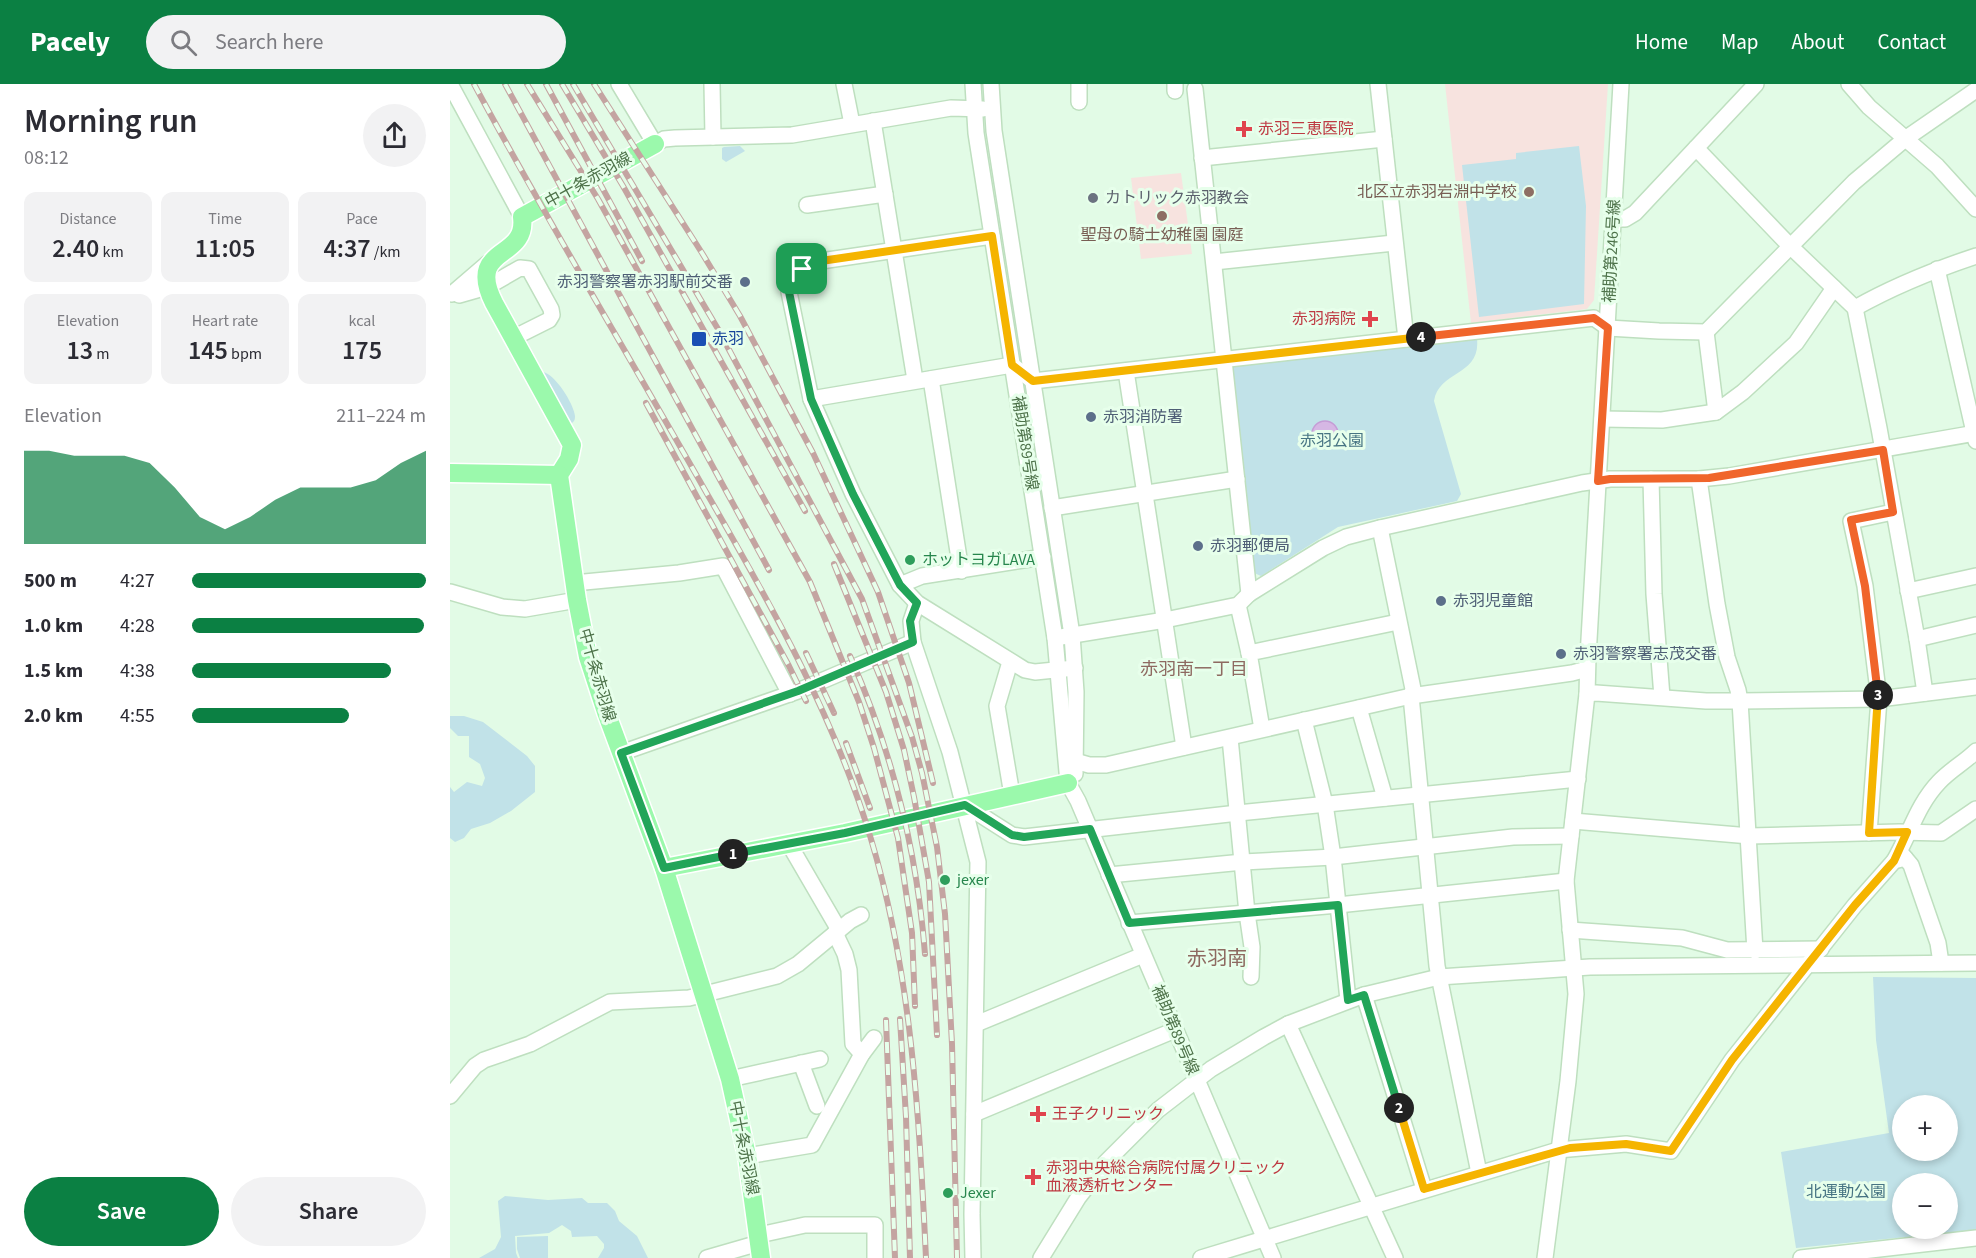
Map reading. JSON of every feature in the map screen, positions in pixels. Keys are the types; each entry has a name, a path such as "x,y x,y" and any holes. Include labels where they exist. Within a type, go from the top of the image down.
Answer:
{"main road":[{"name":"中十条赤羽線","path":"522,217 655,144"},
{"path":"450,473 559,476 569,459 572,445 491,295 486,276 488,263 519,237 523,225 522,217"},
{"name":"中十条赤羽線","path":"559,476 588,657 664,868 730,1079 747,1156 760,1245"},
{"path":"664,868 845,833 1068,783"}],"street":[{"path":"450,84 457,109 522,217"},
{"path":"619,84 655,144 669,138 792,135 951,108 992,110"},
{"path":"712,84 713,137"},
{"path":"844,84 852,124"},
{"name":"補助第89号線","path":"973,84 973,109 1055,638 1068,783 1078,801 1274,1258"},
{"name":"補助第89号線","path":"991,84 992,110 1072,635 1075,668 1075,760 1078,801"},
{"path":"1079,84 1079,102"},
{"path":"1378,84 1406,339"},
{"name":"補助第246号線","path":"1545,1258 1576,994 1566,881 1587,694 1621,84"},
{"path":"1614,219 1625,219 1635,213 1756,84"},
{"path":"1849,84 1869,107 1937,166 1976,209"},
{"path":"1195,89 1237,479 1243,599 1249,653 1262,729"},
{"path":"811,399 1012,365 1033,381 1594,318 1608,328 1706,332 1854,182 1905,140 1976,90"},
{"path":"873,121 915,380"},
{"path":"1203,158 1384,139"},
{"path":"1695,148 1790,246 1855,308 1917,639 1924,693"},
{"path":"807,205 885,194"},
{"path":"992,236 810,264 794,278 789,292 811,399 853,494 900,585 917,603 1025,670 1035,672 1075,668"},
{"path":"1214,262 1394,243"},
{"path":"1855,308 1884,292 1937,269 1976,256"},
{"path":"453,297 488,263"},
{"path":"453,297 491,295 520,268 529,269 552,315 549,320 513,338"},
{"path":"1055,638 1165,620 1243,599 1323,548 1346,537 1565,486 1610,479 1700,479 1975,436 1937,269"},
{"path":"1602,419 1662,420 1716,412 1743,392 1796,343 1834,288"},
{"path":"1706,332 1716,412"},
{"path":"1126,371 1184,747"},
{"path":"931,378 961,571"},
{"path":"1052,508 1237,479"},
{"path":"1651,479 1654,594 1662,698"},
{"path":"1700,479 1717,604 1727,657 1740,701 1750,836 1755,951"},
{"path":"1869,833 1879,699 1865,586 1851,520 1893,512"},
{"path":"1380,528 1413,689 1420,795 1439,977 1479,1173"},
{"path":"900,585 922,576 1043,557"},
{"path":"450,591 502,607 525,609 576,591 723,566 794,692"},
{"path":"1908,591 1976,576"},
{"path":"917,603 910,621 913,642 950,752 978,862 972,1214 974,1258"},
{"path":"1249,653 1398,622"},
{"path":"1917,639 1976,625"},
{"path":"621,753 794,692 913,642"},
{"path":"1010,662 998,706 1012,795"},
{"path":"1075,760 1089,765 1106,765 1412,696 1587,669"},
{"path":"1587,694 1740,701 1879,699 1976,687"},
{"path":"1359,708 1385,798"},
{"path":"1304,720 1325,804 1348,1000"},
{"path":"1230,738 1252,947 1251,977"},
{"path":"1201,1258 1558,1150 1626,1144 1671,1151 1732,1060 1855,905 1900,857 1907,832 1921,805 1940,782 1976,751"},
{"path":"965,805 1012,835 1024,837 1578,779"},
{"path":"1109,875 1243,862 1333,857 1572,829 1750,836 1941,833 1976,810"},
{"path":"789,844 837,932 845,954 849,970 854,1044 862,1054"},
{"path":"1900,857 1911,865 1938,943 1941,963"},
{"path":"1129,923 1338,905 1566,881"},
{"path":"450,1096 475,1066 484,1060 530,1044 610,1002 684,999 777,976 798,964 861,915"},
{"path":"1570,930 1682,938 1727,950 1821,949"},
{"path":"976,1024 1143,955"},
{"path":"1041,1258 1078,1198 1106,1162 1158,1110 1240,1051 1288,1024 1348,1000 1439,977 1575,969 1976,963"},
{"path":"1364,995 1424,1189"},
{"path":"1288,1024 1395,1258"},
{"path":"974,1114 1175,1030"},
{"path":"747,1156 812,1145 862,1054 874,1038"},
{"path":"730,1079 820,1059"},
{"path":"801,1063 818,1106"},
{"path":"707,1258 760,1245 805,1225 875,1225 875,1258"},
{"path":"1801,1258 1892,1253 1976,1238"}],"shaded area":[{"name":"北区立赤羽岩淵中学校","path":"1445,84 1608,84 1594,300 1587,309 1471,323"},
{"name":"聖母の騎士幼稚園 園庭","path":"1181,173 1192,254 1141,259 1131,178"},
{"path":"1325,421 1334,425 1338,434 1334,443 1325,447 1316,443 1312,434 1316,425"}],"green space":[{"path":"740,146 745,151 726,162 722,159 722,148"},
{"path":"1579,146 1586,206 1584,304 1479,317 1462,165 1516,159 1516,153"},
{"name":"赤羽公園","path":"1477,339 1477,351 1473,360 1443,383 1434,401 1461,494 1457,501 1338,527 1261,576 1252,572 1231,370 1233,367"},
{"path":"543,372 553,378 568,397 575,416 571,424 541,376"},
{"path":"450,716 464,716 483,722 527,756 535,766 535,792 511,811 490,823 471,829 464,838 455,842 450,838 450,787 454,792 467,782 482,786 485,778 480,764 469,757 469,736 458,736 450,728"},
{"name":"北運動公園","path":"1873,977 1976,978 1976,1230 1958,1232 1958,1173 1892,1173 1892,1238 1796,1248 1781,1152 1889,1133 1876,1040"},
{"path":"505,1196 548,1200 582,1198 588,1203 607,1203 615,1211 619,1221 637,1236 648,1258 598,1258 604,1244 597,1236 572,1237 571,1231 562,1225 549,1233 515,1236 518,1258 479,1258 495,1249 501,1237 498,1201"},
{"path":"548,1236 548,1258 520,1258 517,1237"}],"railway":[{"path":"474,84 754,576 799,661 839,748 871,839 885,891 905,994 916,1099 926,1258"},
{"path":"505,84 769,570"},
{"path":"527,84 598,199 810,582 859,702 898,838 912,933 915,1006"},
{"path":"546,84 642,261"},
{"path":"562,84 623,186 805,511"},
{"path":"573,84 718,329 862,599 912,737 937,847 945,914 952,1044 957,1258"},
{"path":"594,84 740,316 813,453 878,592 909,683 933,783"},
{"path":"646,403 806,701"},
{"path":"834,564 886,692 904,750 929,882 937,1035"},
{"path":"806,653 834,713"},
{"path":"850,656 878,728 900,802 916,877 925,954"},
{"path":"846,743 870,808"},
{"path":"900,1019 906,1117 910,1258"},
{"path":"886,1020 895,1258"}],"place":[{"name":"赤羽三恵医院","path":"1244,129"},
{"name":"北区立赤羽岩淵中学校","path":"1529,192"},
{"name":"カトリック赤羽教会","path":"1093,198"},
{"name":"聖母の騎士幼稚園 園庭","path":"1162,216"},
{"name":"赤羽警察署赤羽駅前交番","path":"745,282"},
{"name":"赤羽病院","path":"1370,319"},
{"name":"赤羽","path":"699,339"},
{"name":"赤羽消防署","path":"1091,417"},
{"name":"赤羽郵便局","path":"1198,546"},
{"name":"ホットヨガLAVA","path":"910,560"},
{"name":"赤羽児童館","path":"1441,601"},
{"name":"赤羽警察署志茂交番","path":"1561,654"},
{"name":"jexer","path":"945,880"},
{"name":"王子クリニック","path":"1038,1114"},
{"name":"赤羽中央総合病院付属クリニック 血液透析センター","path":"1033,1177"},
{"name":"Jexer","path":"948,1193"}],"district":[{"name":"赤羽南一丁目","path":"1194,669"},
{"name":"赤羽南","path":"1217,959"}],"route":[{"path":"992,236 1012,365 1033,381 1594,318 1608,328 1598,481 1700,479 1729,476 1883,450 1893,512 1851,520 1865,586 1879,699 1869,833 1907,832 1900,852 1732,1060 1671,1151 1626,1144 1570,1148 1424,1189 1364,995 1348,1000 1338,905 1129,923 1090,829 1024,837 1012,835 965,805 845,833 664,868 621,753 798,691 913,642 910,621 917,603 900,585 853,494 811,399 789,292 794,278 802,269 821,261 992,236"}]}
